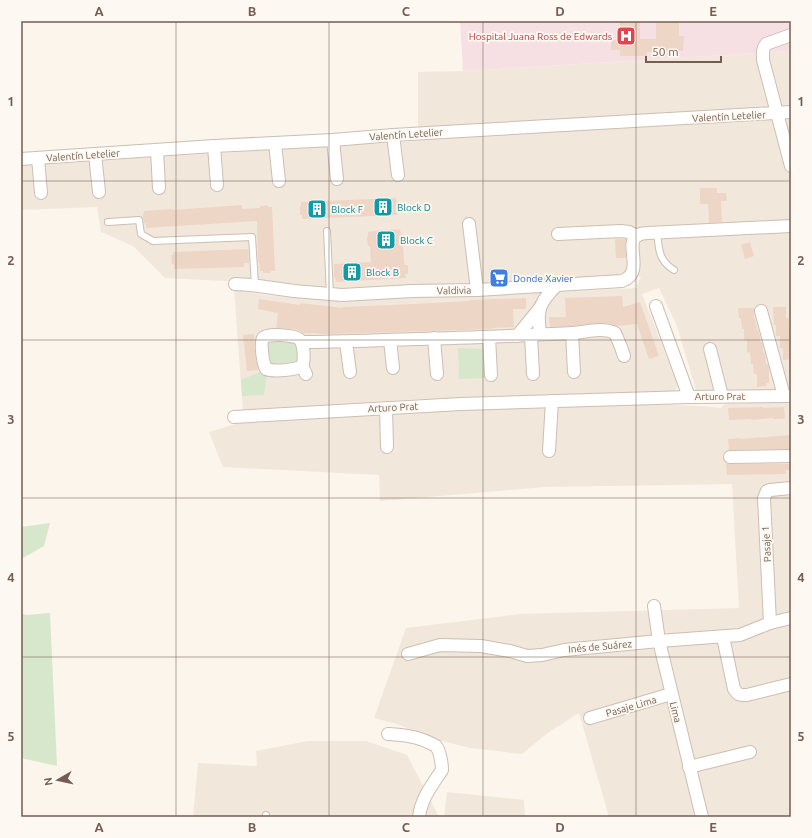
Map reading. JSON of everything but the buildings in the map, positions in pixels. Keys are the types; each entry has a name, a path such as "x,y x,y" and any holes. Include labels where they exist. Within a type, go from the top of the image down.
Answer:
{"street":[{"path":"791,35 766,44 762,52 791,166"},
{"name":"Valentín Letelier","path":"21,159 393,135 791,112"},
{"path":"393,135 398,175"},
{"path":"333,140 337,179"},
{"path":"275,143 279,181"},
{"path":"214,146 217,185"},
{"path":"157,150 160,188"},
{"path":"95,154 99,192"},
{"path":"38,158 41,193"},
{"path":"469,224 477,290"},
{"path":"558,234 621,231 637,236 658,232 791,226"},
{"name":"Valdivia","path":"235,284 255,285 294,292 342,295 412,291 477,290 622,280 629,277 633,270 633,246 634,239 637,236"},
{"path":"517,336 557,285"},
{"path":"656,306 689,397"},
{"path":"533,374 536,334 540,308"},
{"path":"761,311 788,396"},
{"path":"302,342 304,370 296,368 266,369 264,365 262,343 264,338 270,335 295,337 302,342 346,342 517,336 604,330 615,333 624,356"},
{"path":"572,333 574,372"},
{"path":"489,337 491,375"},
{"path":"434,338 437,374"},
{"path":"390,340 394,368"},
{"path":"346,342 350,372"},
{"path":"710,349 722,396"},
{"name":"Arturo Prat","path":"234,417 386,408 552,401 722,396 788,396"},
{"path":"550,451 552,401"},
{"path":"386,408 387,447"},
{"path":"730,457 791,456"},
{"name":"Pasaje 1","path":"770,623 764,498 767,491 791,488"},
{"name":"Lima","path":"654,606 659,641 671,694 702,817"},
{"name":"Inés de Suárez","path":"408,654 440,645 481,646 510,651 527,656 542,655 564,650 740,635 770,623 791,618"},
{"path":"723,637 734,689 738,694 742,695 791,684"},
{"name":"Pasaje Lima","path":"590,718 671,694"},
{"path":"388,734 404,735 425,740 436,746 438,751 442,770 424,797 418,817"},
{"path":"689,766 750,752"}],"lane":[{"path":"108,222 139,220 141,234 153,242 252,237 255,285"},
{"path":"327,231 330,295"},
{"path":"658,232 659,253 666,265 674,270"}],"shaded area":[{"name":"Hospital Juana Ross de Edwards","path":"460,21 791,21 791,51 463,71"},
{"path":"791,51 791,390 696,390 677,326 659,288 642,294 678,386 674,392 418,399 243,411 234,289 264,295 340,301 420,296 534,293 637,288 641,277 625,272 611,277 341,289 286,284 165,278 133,246 101,232 97,207 21,210 21,165 418,141 418,72 463,71"},
{"path":"791,402 791,817 609,817 579,713 549,732 522,754 470,748 430,738 400,725 374,718 406,628 520,614 739,608 732,484 545,487 380,501 379,475 223,467 209,432 246,421 381,413 583,404 648,404 721,408 725,404"},
{"path":"308,741 366,741 407,755 439,817 193,817 198,763 257,766 256,751"},
{"path":"447,792 524,800 525,817 444,817"}],"green space":[{"path":"266,340 297,342 299,362 267,364"},
{"path":"458,348 486,349 487,378 459,379"},
{"path":"263,371 267,373 264,395 242,396 241,380"},
{"path":"50,523 44,546 21,559 21,527"},
{"path":"50,613 57,766 21,758 21,614 27,615"}],"place":[{"name":"Hospital Juana Ross de Edwards","path":"626,36"},
{"name":"Block D","path":"383,207"},
{"name":"Block F","path":"317,209"},
{"name":"Block C","path":"386,240"},
{"name":"Block B","path":"352,272"},
{"name":"Donde Xavier","path":"499,278"}]}
